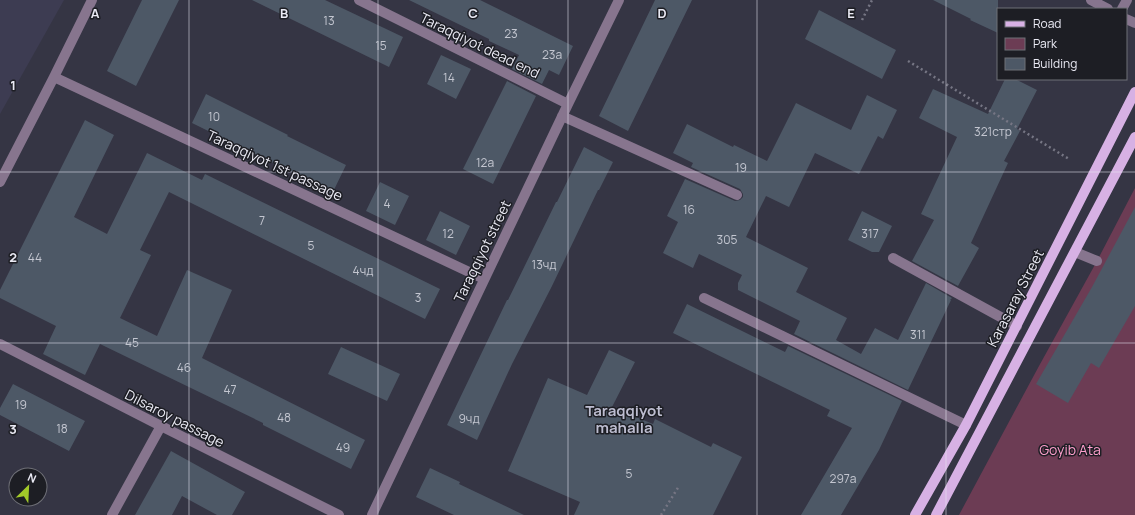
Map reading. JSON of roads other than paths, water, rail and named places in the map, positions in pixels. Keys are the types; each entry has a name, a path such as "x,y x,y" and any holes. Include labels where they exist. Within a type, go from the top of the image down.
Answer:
{"main road":[{"name":"Karasaray Street","path":"915,515 966,425 1135,92"},
{"path":"936,515 1135,137"}],"street":[{"path":"0,182 92,0"},
{"name":"Taraqqiyot dead end","path":"359,0 568,104"},
{"name":"Taraqqiyot street","path":"372,515 562,116 620,0"},
{"path":"1091,0 1106,8"},
{"name":"Taraqqiyot 1st passage","path":"54,77 484,279"},
{"path":"562,116 737,195"},
{"path":"1075,252 1097,261"},
{"path":"893,258 1017,326"},
{"path":"704,298 966,425"},
{"name":"Dilsaroy passage","path":"0,344 338,515"},
{"path":"112,515 160,426"}],"district":[{"name":"Taraqqiyot mahalla","path":"624,418"}],"park label":[{"name":"Goyib Ata","path":"1070,449"}]}
